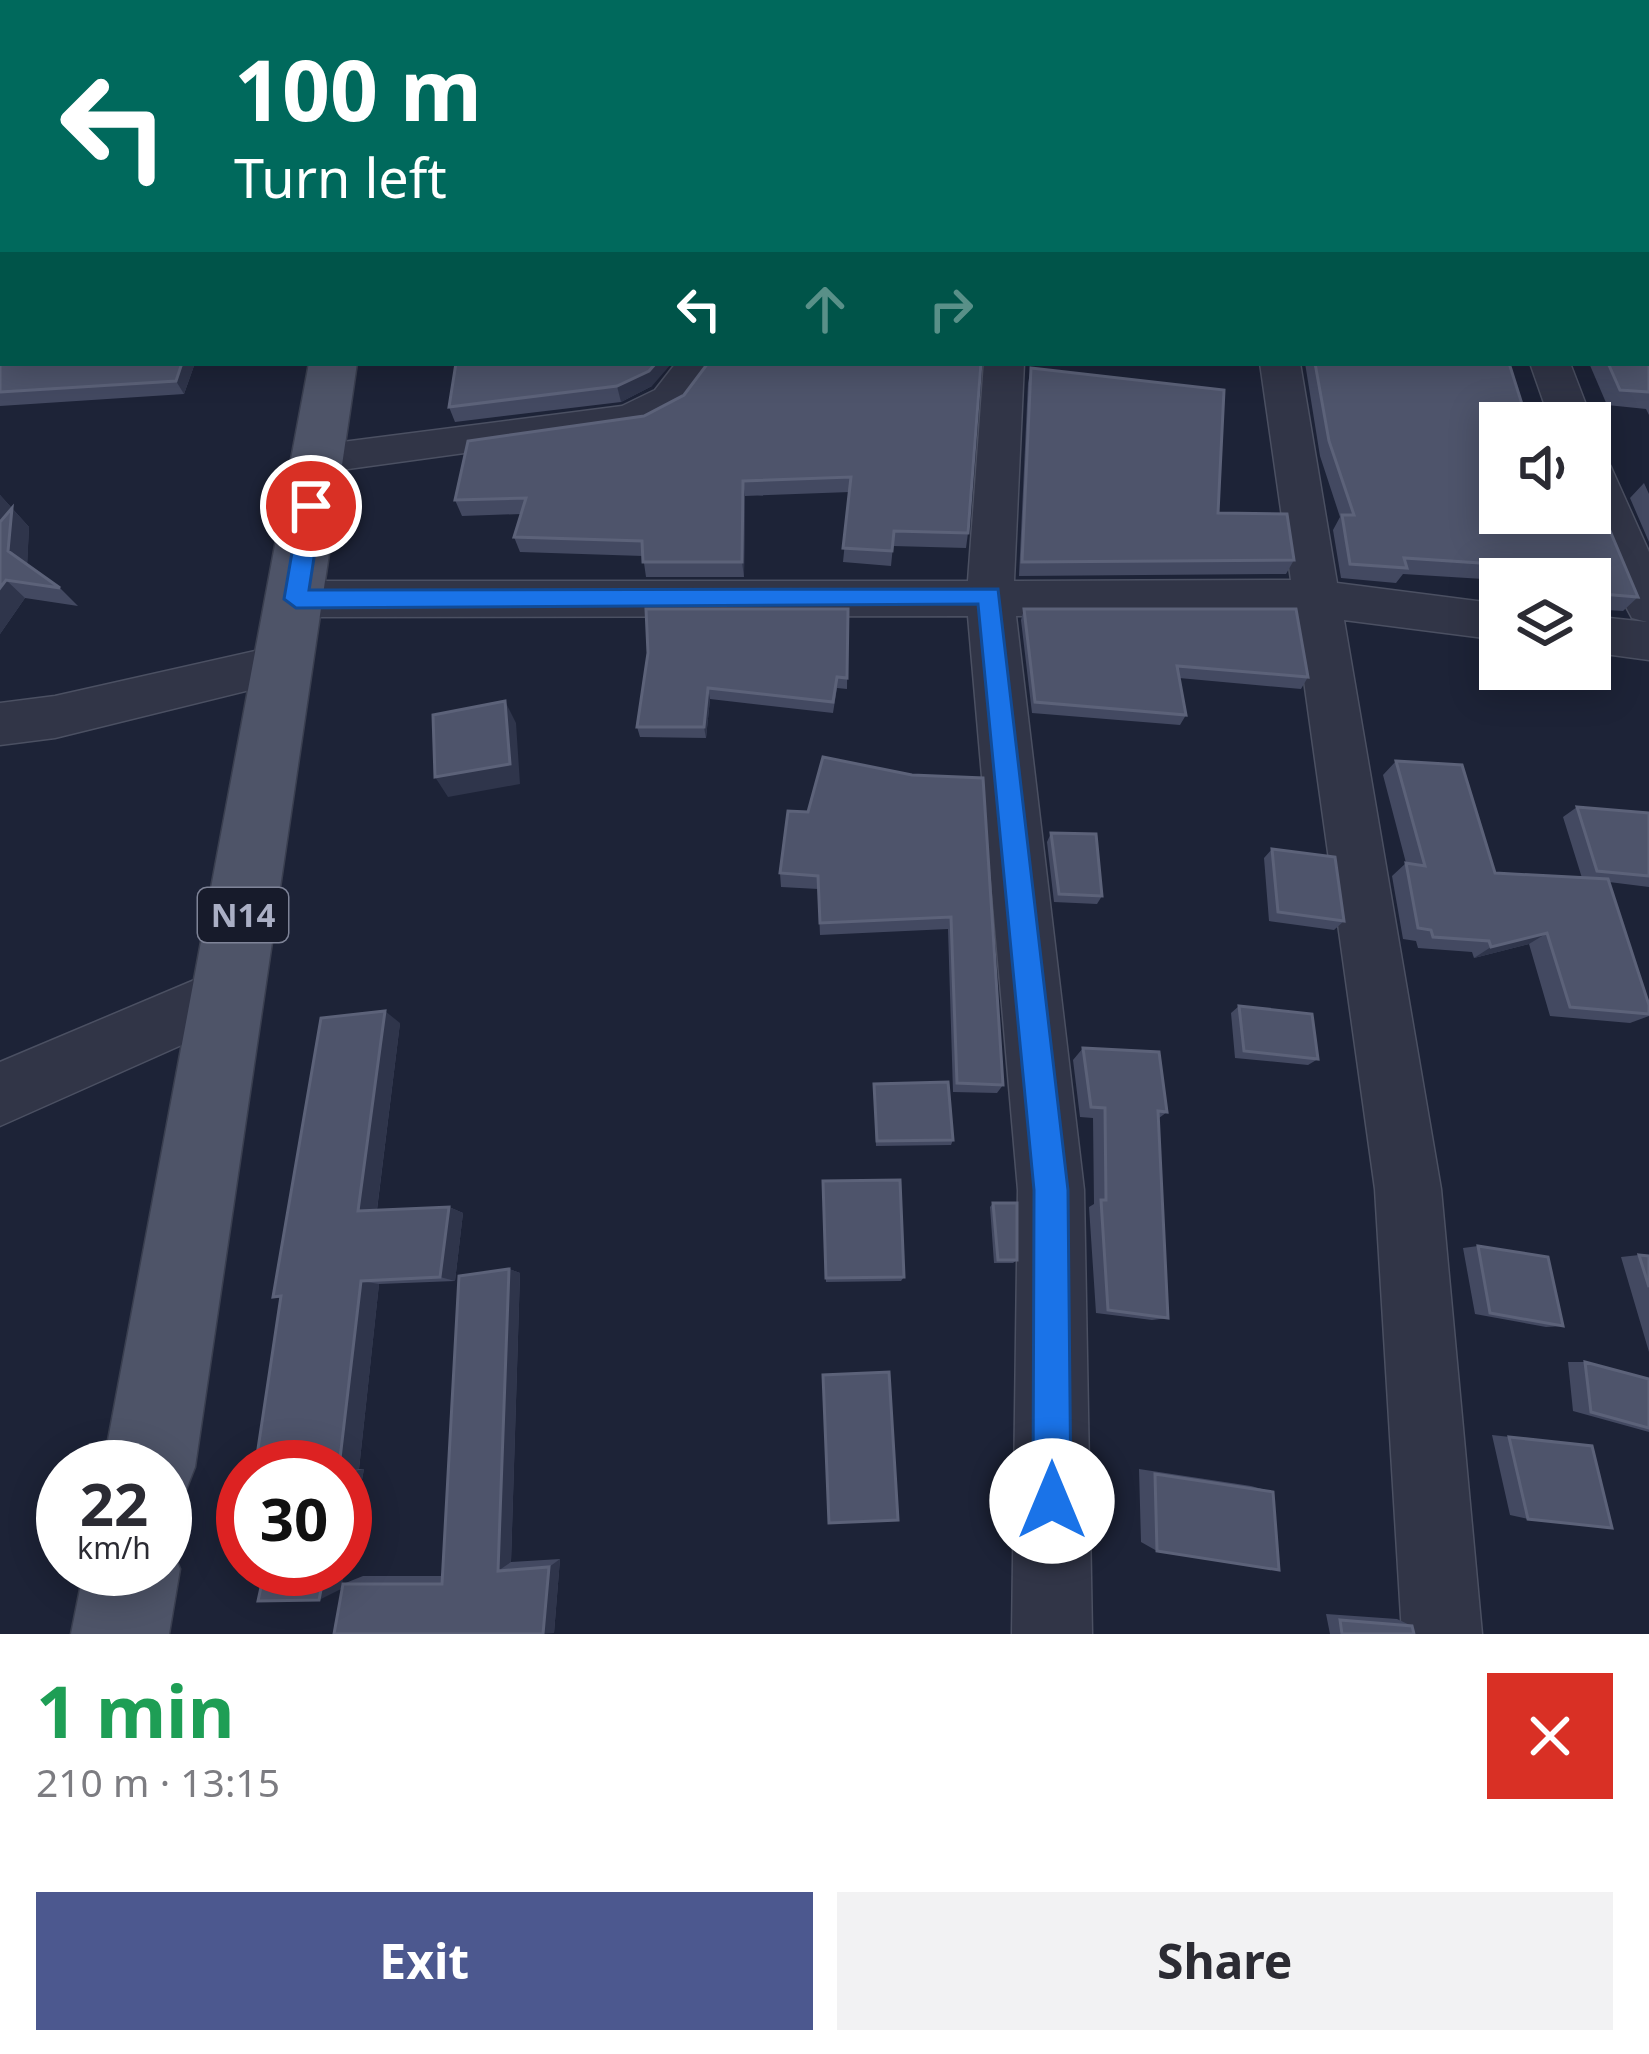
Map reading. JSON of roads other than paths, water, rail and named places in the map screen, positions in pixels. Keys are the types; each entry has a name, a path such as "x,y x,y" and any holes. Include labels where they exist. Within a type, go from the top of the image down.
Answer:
{"main road":[{"name":"N14","path":"154,1440 333,366"},
{"path":"120,1634 126,1596"}],"street":[{"path":"319,459 631,418 669,399 696,366"},
{"path":"1004,366 989,595 1051,1190 1052,1634"},
{"path":"1280,366 1408,1189 1442,1634"},
{"path":"1551,366 1564,402"},
{"path":"1611,516 1649,605"},
{"path":"0,724 55,717 291,631 989,595 1314,598 1479,619"},
{"path":"1611,636 1649,641"},
{"path":"0,1094 230,994"}]}
